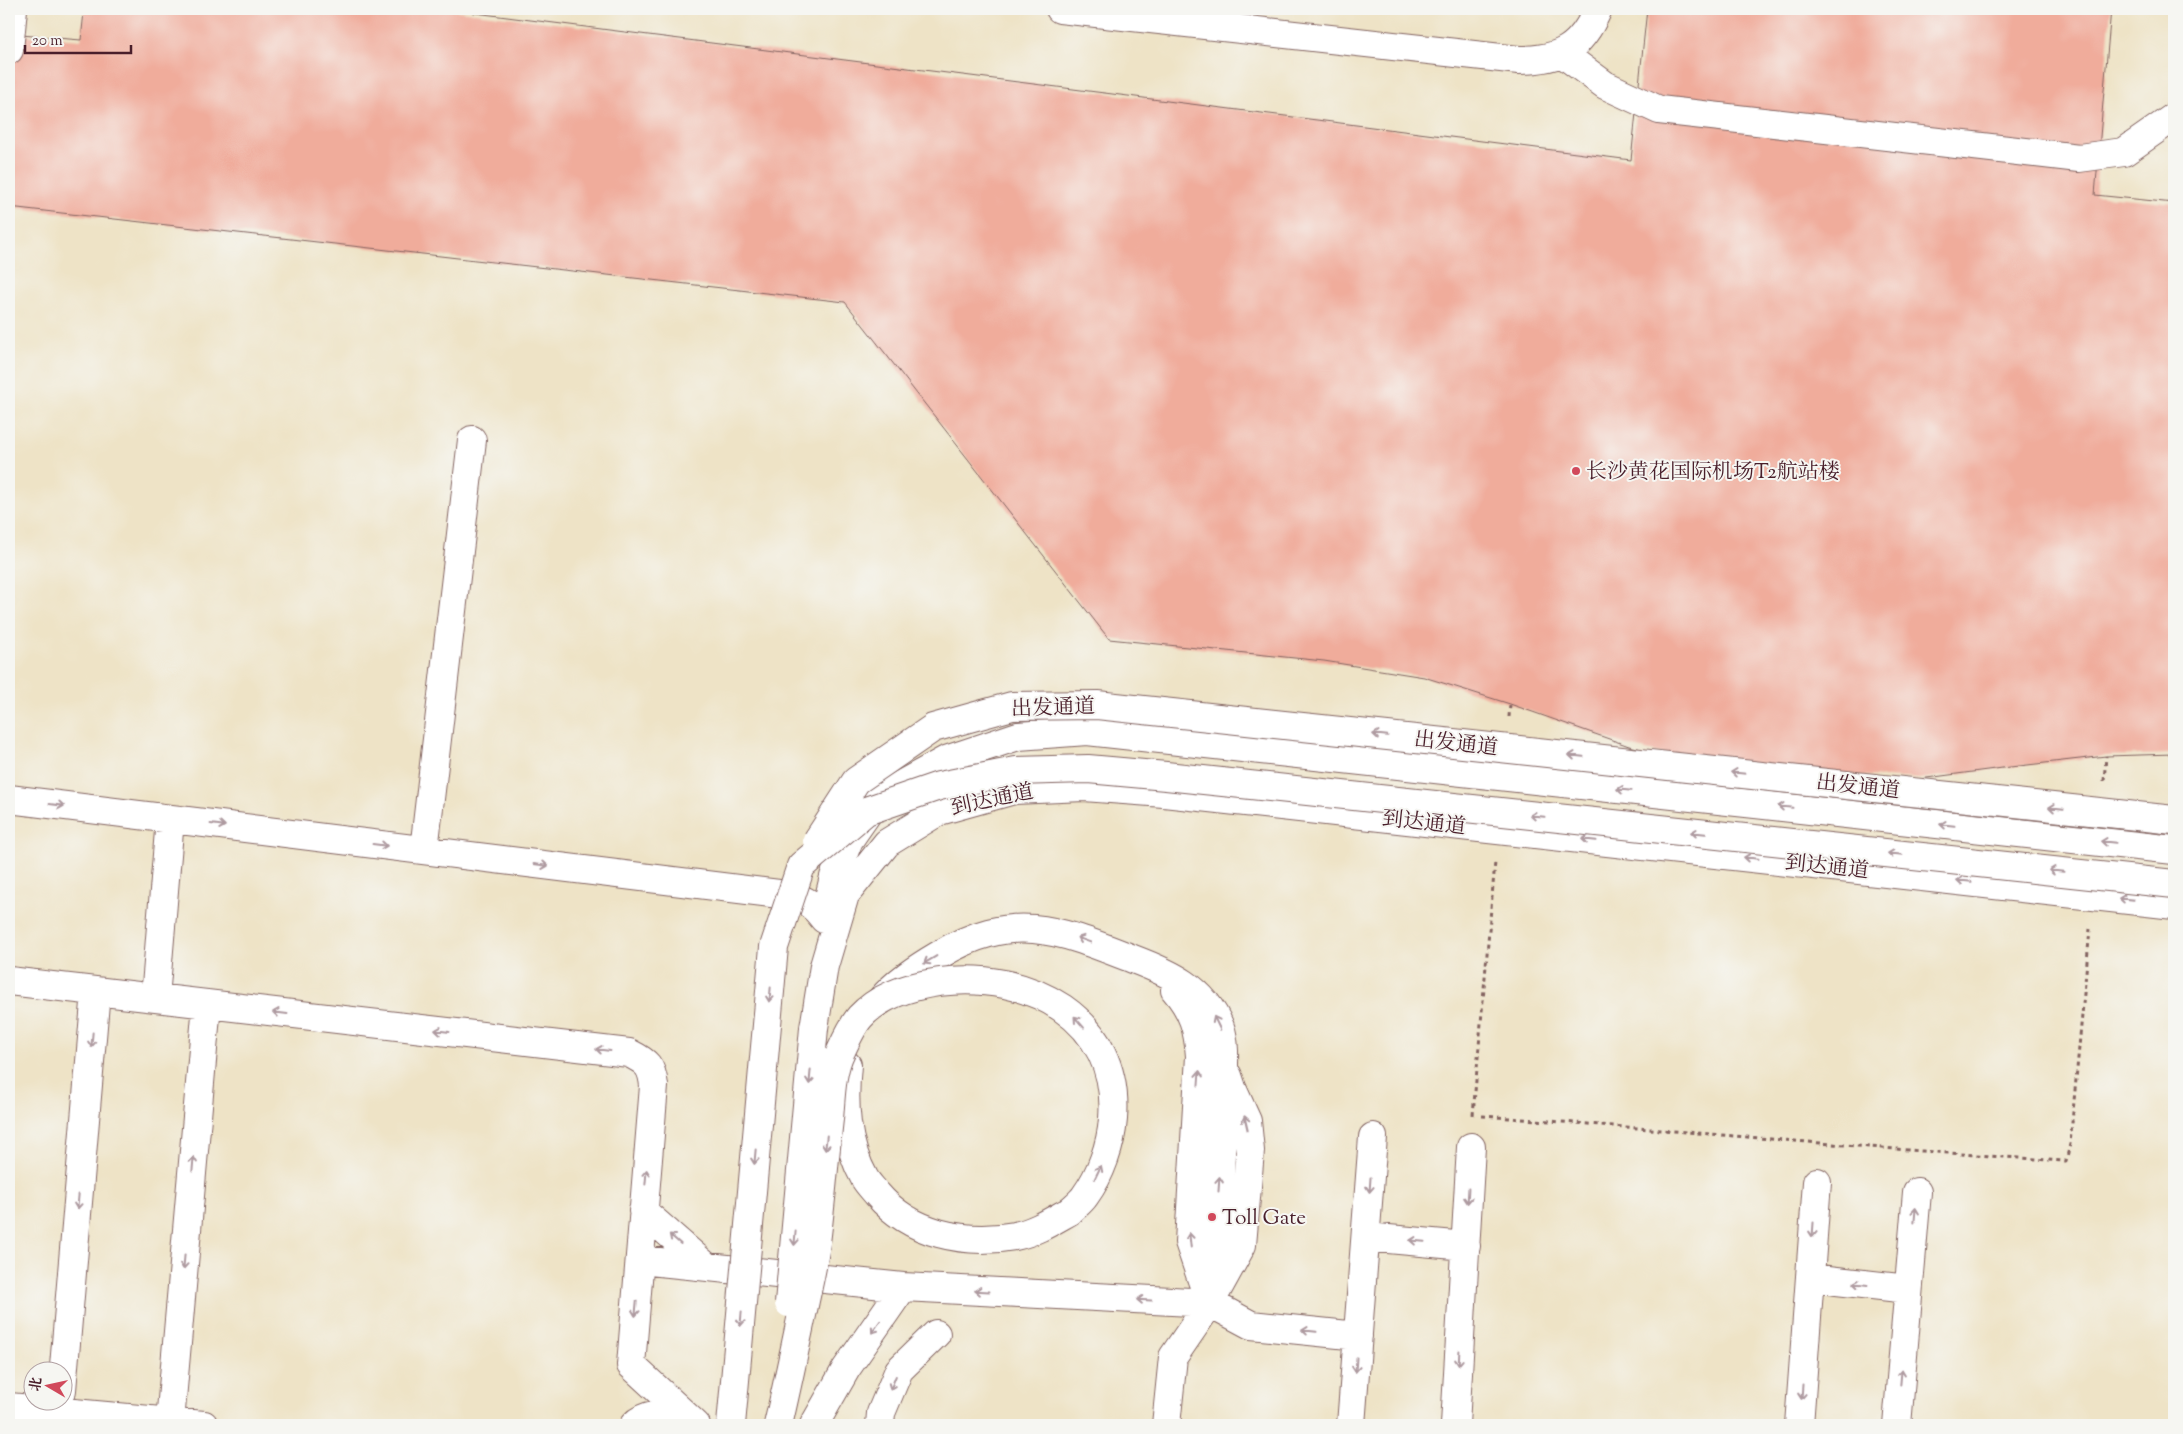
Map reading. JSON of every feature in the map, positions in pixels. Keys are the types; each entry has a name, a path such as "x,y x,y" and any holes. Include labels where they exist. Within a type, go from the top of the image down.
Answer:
{"street":[{"path":"9,50 13,9"},
{"path":"1060,9 1226,18 1519,60 1541,60 1563,54 1576,43 1592,23 1598,9"},
{"path":"1563,54 1605,85 1659,110 2079,158 2124,152 2174,117"},
{"path":"424,850 472,440"},
{"name":"出发通道","path":"732,1425 774,946 801,866 856,781 933,728 1012,706 1115,706 2174,820"},
{"path":"824,966 824,919 834,877 849,840 879,797 946,760 1018,736 1086,731 2174,850"},
{"path":"801,866 866,811 939,786 1016,771 1088,770 1166,776 2174,884"},
{"name":"到达通道","path":"778,1425 814,1028 824,966 845,895 887,842 939,810 1014,790 1084,787 1164,793 2174,905"},
{"path":"9,799 787,895 801,898 814,906 824,919"},
{"path":"155,998 170,818"},
{"path":"778,1425 815,1251 834,1076 840,1052 860,1017 885,998 915,985 950,981 980,980 1011,985 1045,996 1074,1016 1096,1042 1109,1070 1114,1103 1112,1140 1103,1162 1085,1197 1070,1211 1043,1227 1016,1236 988,1239 955,1237 929,1231 904,1219 883,1201 865,1180 852,1151 846,1124 844,1098 847,1065 857,1036 872,1010 889,991 911,972 956,945 983,933 1012,928 1041,929 1068,934 1179,978 1204,1000 1220,1028 1224,1058 1222,1153 1210,1303 1173,1357"},
{"path":"1147,964 1176,992 1190,1012 1198,1032 1200,1056 1189,1242 1210,1303"},
{"path":"9,981 630,1053 643,1060 652,1070 654,1086 631,1365 690,1420"},
{"path":"65,1362 96,991"},
{"path":"170,1422 207,1004"},
{"path":"1351,1425 1373,1137"},
{"path":"1455,1425 1471,1147"},
{"path":"1799,1425 1817,1182"},
{"path":"1897,1425 1917,1192"},
{"path":"643,1211 706,1266"},
{"path":"1366,1237 1466,1246"},
{"path":"640,1260 904,1286 1210,1303 1251,1325 1358,1336"},
{"path":"1810,1278 1908,1289"},
{"path":"817,1422 846,1369 904,1286"},
{"path":"1166,1425 1178,1301"},
{"path":"880,1425 881,1413 899,1370 936,1334"},
{"path":"72,1403 170,1422 204,1425"},
{"path":"9,1407 22,1406"},
{"path":"634,1425 640,1419 662,1414 690,1420"}],"path":[{"path":"1508,724 1510,704"},
{"path":"2104,786 2106,756"},
{"path":"1496,852 1473,1115 1672,1130 1918,1152 2066,1161 2070,1144 2090,925"}],"building":[{"name":"长沙黄花国际机场T2航站楼","path":"75,9 444,9 1631,160 1647,9 2111,9 2095,195 2174,203 2174,754 2106,756 1919,779 1722,768 1629,746 1510,704 1424,677 1324,661 1109,639 845,302 9,207 9,34 81,40 84,12"}],"place":[{"name":"长沙黄花国际机场T2航站楼","path":"1576,471"},
{"name":"Toll Gate","path":"1212,1217"}]}
